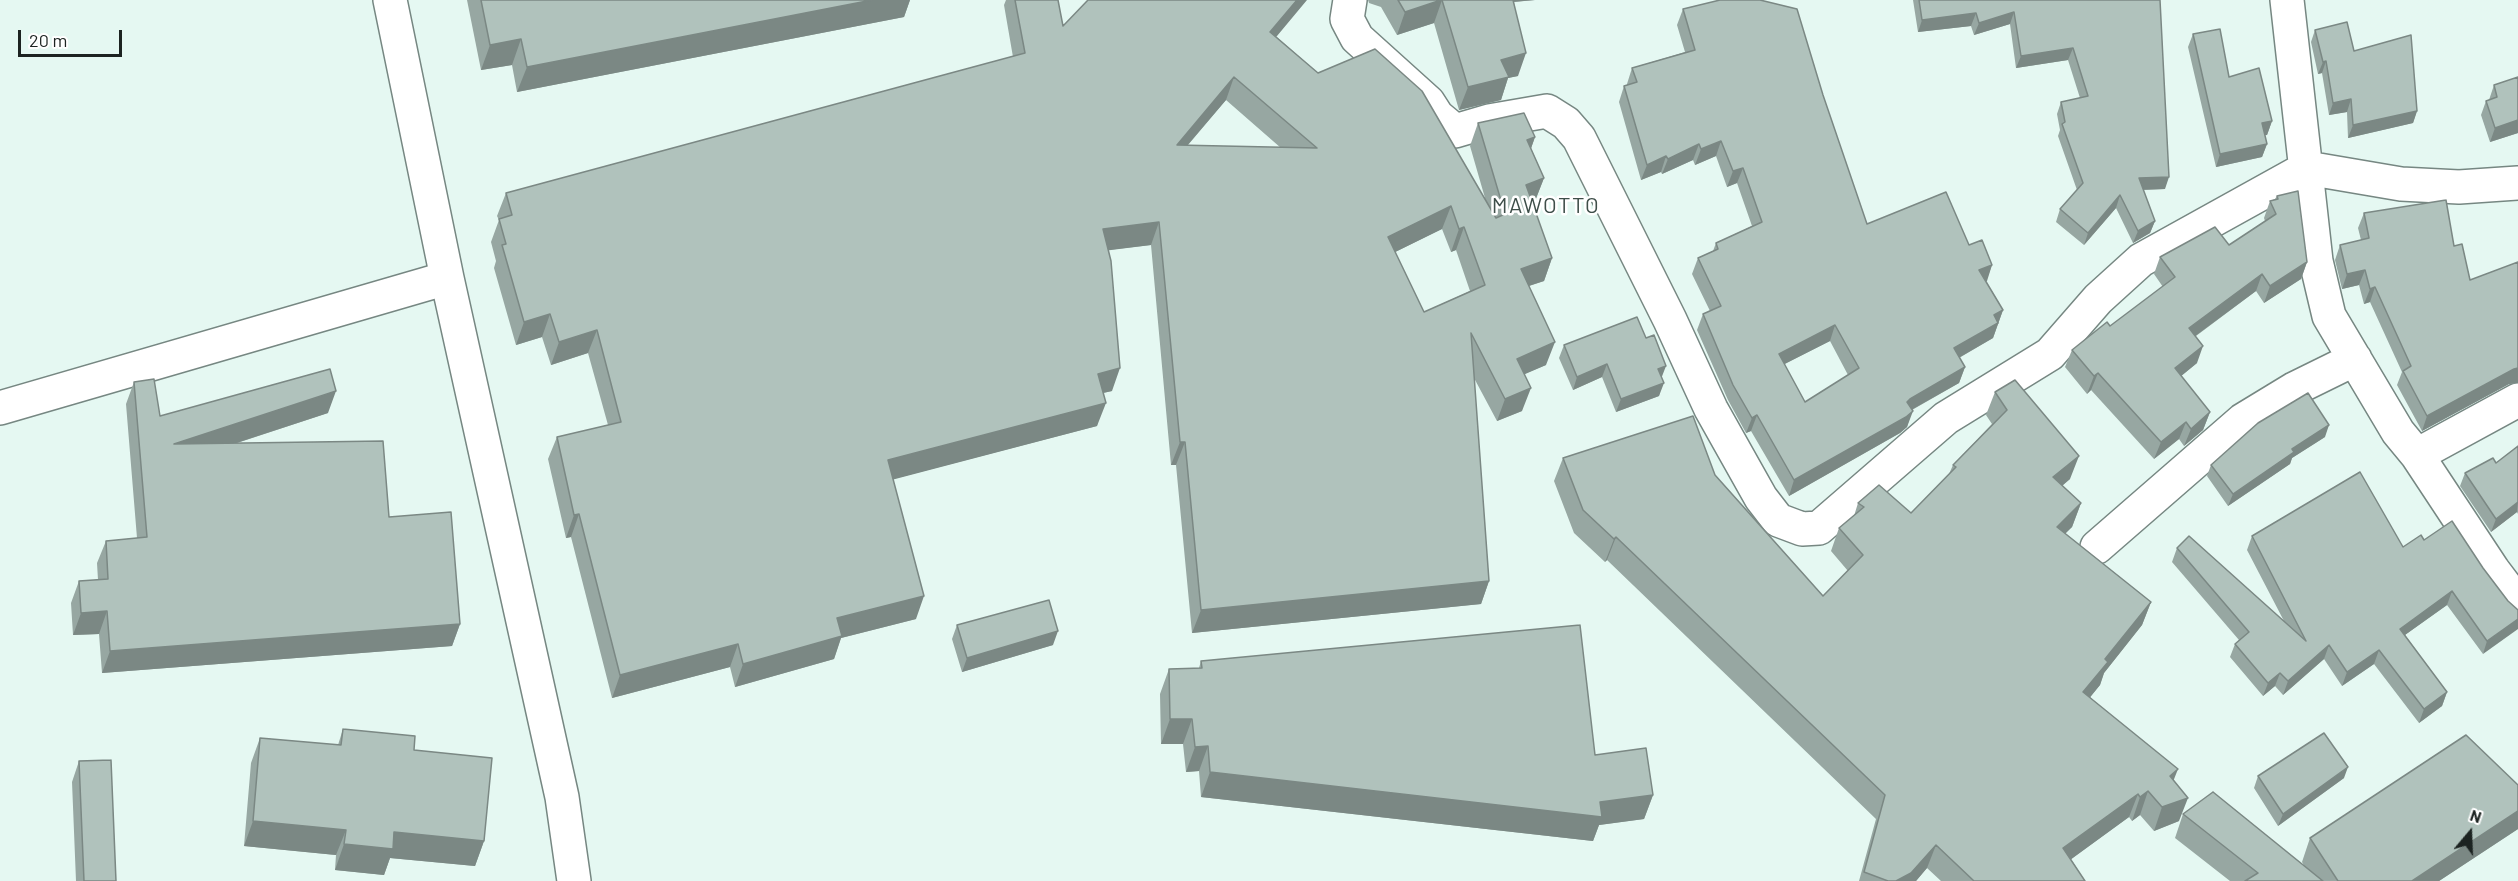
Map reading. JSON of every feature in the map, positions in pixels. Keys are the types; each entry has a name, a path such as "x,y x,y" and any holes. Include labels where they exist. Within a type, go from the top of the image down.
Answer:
{"street":[{"path":"390,0 447,278 562,797 574,881"},
{"path":"1350,0 1347,19 1357,38 1428,102 1437,116 1455,131 1547,111 1566,123 1579,138 1711,409 1761,498 1778,520 1802,529 1819,528 1946,418 2050,354 2098,299 2141,260 2307,168 2400,184 2459,187 2518,183"},
{"path":"2287,0 2316,261 2329,316 2398,432 2417,455 2493,570 2518,603"},
{"path":"0,408 447,278"},
{"path":"2097,547 2243,420 2294,389 2355,359"},
{"path":"2417,455 2518,400"}],"building":[{"path":"481,0 872,0 527,67 521,39 490,45"},
{"path":"1015,0 1058,0 1063,26 1088,0 1297,0 1270,32 1318,73 1375,49 1422,91 1496,218 1505,214 1478,123 1524,113 1535,137 1527,140 1544,178 1526,185 1552,258 1521,269 1555,342 1517,359 1531,388 1505,399 1471,333 1489,581 1201,610 1185,442 1180,442 1159,222 1103,229 1111,261 1120,368 1098,374 1106,403 888,460 924,596 837,618 842,636 743,664 738,644 620,675 579,514 574,515 557,437 621,422 597,330 559,342 550,314 524,322 502,245 506,244 499,219 512,215 506,193 1025,53","holes":["1234,77 1317,148 1177,145","1451,206 1459,229 1464,227 1485,285 1424,312 1388,237"]},
{"path":"1398,0 1441,0 1405,12"},
{"path":"1442,0 1513,0 1526,53 1501,60 1509,77 1468,87"},
{"path":"1720,0 1760,0 1797,9 1823,95 1867,224 1946,192 1969,245 1982,240 1992,265 1979,270 2003,310 1994,315 1998,323 1954,348 1965,367 1910,399 1907,402 1913,411 1906,417 1794,480 1757,415 1752,418 1733,385 1703,314 1721,306 1698,258 1718,249 1716,243 1762,222 1743,168 1733,171 1721,141 1701,149 1699,144 1668,159 1666,156 1647,165 1624,86 1637,82 1632,68 1695,50 1683,9","holes":["1835,325 1859,368 1805,402 1779,354"]},
{"path":"1919,0 2160,0 2169,177 2139,178 2155,221 2138,231 2120,195 2088,233 2060,209 2083,183 2062,124 2065,122 2061,102 2088,96 2073,48 2021,56 2014,12 1979,23 1976,13 1922,20"},
{"path":"2347,22 2354,51 2411,35 2417,111 2353,125 2351,99 2333,103 2326,61 2323,62 2315,30"},
{"path":"2220,29 2229,77 2259,68 2272,121 2262,123 2267,144 2220,154 2193,34"},
{"path":"2518,77 2518,120 2495,128 2486,101 2497,97 2494,85"},
{"path":"2298,191 2307,262 2270,286 2262,274 2189,328 2203,346 2175,368 2210,412 2191,429 2186,422 2161,442 2098,373 2094,376 2072,350 2107,322 2110,326 2175,277 2160,257 2215,227 2229,245 2276,214 2270,201 2278,199 2277,196"},
{"path":"2446,200 2454,246 2462,244 2470,280 2518,262 2518,368 2427,416 2403,371 2411,366 2375,287 2370,289 2365,270 2347,274 2340,245 2369,238 2364,213"},
{"path":"1637,317 1646,338 1654,335 1666,366 1658,369 1664,383 1621,399 1607,364 1577,377 1564,345"},
{"path":"330,369 336,391 174,444 383,441 389,517 451,512 460,624 110,651 107,611 81,613 79,581 108,579 106,541 147,537 134,382 154,379 160,416"},
{"path":"2015,380 2079,456 2053,477 2081,503 2057,527 2151,602 2105,659 2108,662 2083,692 2178,769 2170,776 2188,798 2162,807 2148,791 2140,797 2138,794 2063,848 2085,881 1974,881 1936,845 1911,873 1896,881 1888,881 1864,872 1885,795 1616,537 1614,539 1583,510 1563,458 1693,416 1715,475 1823,596 1863,555 1839,528 1864,507 1858,503 1879,485 1911,513 1956,467 1953,465 2007,410 1995,392"},
{"path":"2308,393 2329,425 2292,449 2294,452 2233,494 2211,465 2258,423"},
{"path":"2518,446 2518,502 2496,519 2465,473 2493,458 2496,463"},
{"path":"2360,472 2403,547 2421,535 2424,540 2452,521 2483,568 2508,601 2518,610 2518,619 2487,641 2452,591 2400,629 2447,692 2424,709 2379,650 2347,672 2329,645 2288,681 2280,673 2268,683 2235,644 2249,632 2177,548 2189,536 2306,641 2252,536"},
{"path":"1049,600 1058,631 967,658 957,625"},
{"path":"1580,625 1595,755 1646,748 1653,795 1600,802 1602,817 1210,772 1208,746 1195,747 1192,719 1170,719 1169,669 1202,668 1201,661"},
{"path":"343,729 415,736 414,750 492,758 484,841 394,832 393,849 344,844 346,830 253,821 260,738 341,745"},
{"path":"2324,733 2348,767 2283,814 2258,776"},
{"path":"2466,735 2518,785 2518,811 2412,881 2338,881 2310,838"},
{"path":"111,760 116,881 84,881 79,761"},
{"path":"2213,792 2323,881 2245,881 2258,873 2183,814"}],"district":[{"name":"MAWOTTO","path":"1546,206"}]}
